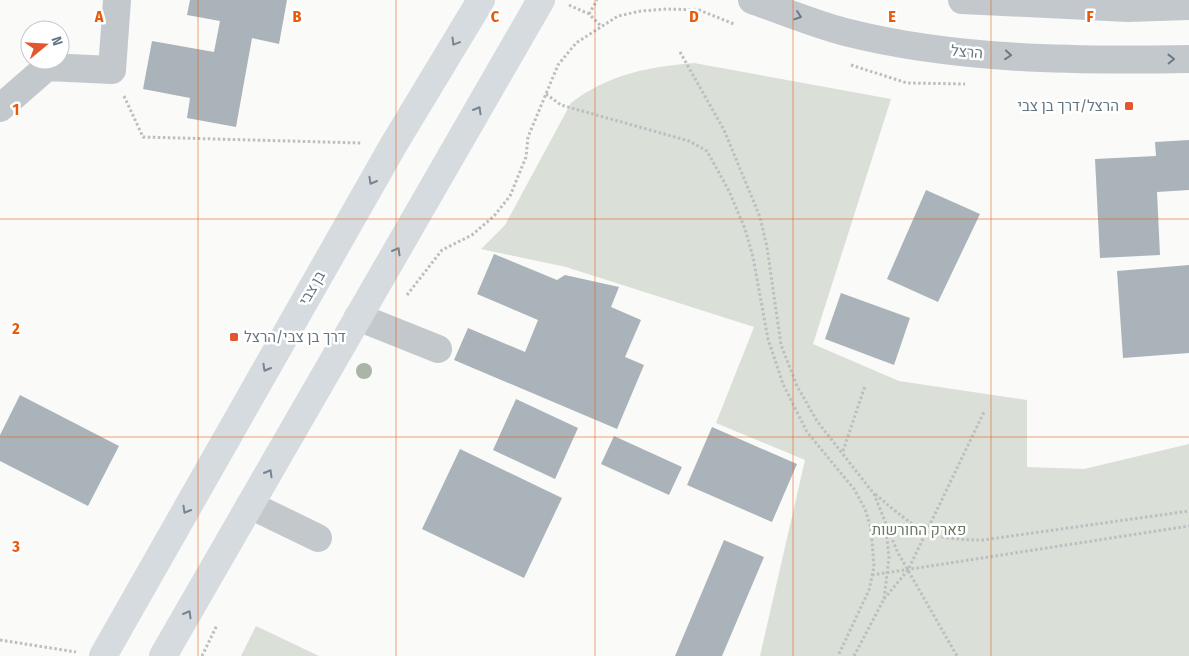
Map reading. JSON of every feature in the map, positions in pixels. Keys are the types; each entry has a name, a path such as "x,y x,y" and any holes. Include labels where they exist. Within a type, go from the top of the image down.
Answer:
{"main road":[{"name":"בן צבי","path":"90,654 481,0"},
{"path":"163,656 358,318 553,2"}],"street":[{"path":"0,108 47,67 112,70 117,0"},
{"name":"הרצל","path":"752,0 844,32 919,47 1017,56 1125,60 1189,59"},
{"path":"962,0 1118,7 1189,6"},
{"path":"358,318 438,349"},
{"path":"250,505 318,538"}],"path":[{"path":"589,14 597,0"},
{"path":"553,2 589,14 601,26"},
{"path":"384,327 424,270 442,250 472,235 494,216 510,196 526,156 528,137 558,65 576,43 618,16 667,8 698,10 735,24"},
{"path":"680,52 724,130 760,217 767,247 781,345 797,386 817,420 874,494 915,528 936,537 983,540 1189,511"},
{"path":"112,70 143,137 394,144"},
{"path":"546,94 562,105 689,141 707,151 729,191 745,229 753,257 768,339 782,384 807,432 854,489 865,508 874,545 869,590 855,624 838,656"},
{"path":"842,452 865,386"},
{"path":"854,656 884,599 908,570 984,412"},
{"path":"874,494 886,526 908,570 957,656"},
{"path":"884,599 889,557 886,526"},
{"path":"872,575 1189,526"},
{"path":"202,656 219,621"},
{"path":"0,640 90,654"}],"green space":[{"name":"פארק החורשות","path":"694,63 891,99 813,344 899,381 1027,400 1027,467 1084,469 1189,444 1189,656 760,656 805,460 716,423 754,327 566,267 481,249 505,225 571,103 600,85 629,74 661,67"},
{"path":"256,626 319,656 241,656"}],"building":[{"path":"190,0 287,0 279,44 252,38 236,127 187,118 190,98 143,89 152,41 214,52 220,21 187,15"},
{"path":"1189,140 1189,190 1157,192 1160,255 1100,258 1095,159 1156,156 1155,142"},
{"path":"926,190 980,214 938,302 887,279"},
{"path":"494,254 557,280 565,275 619,287 611,307 641,320 625,357 644,365 617,429 454,360 468,328 525,352 538,320 477,294"},
{"path":"1189,265 1189,353 1123,358 1117,271"},
{"path":"841,293 910,318 894,365 825,339"},
{"path":"20,395 119,446 88,506 0,461 0,435"},
{"path":"516,399 578,428 555,479 493,450"},
{"path":"712,427 797,464 772,522 687,485"},
{"path":"614,436 682,467 669,495 601,464"},
{"path":"460,449 562,498 524,578 422,529"},
{"path":"724,540 764,557 722,656 675,656"}],"place":[{"name":"הרצל/דרך בן צבי","path":"1129,106"},
{"name":"דרך בן צבי/הרצל","path":"234,337"}]}
